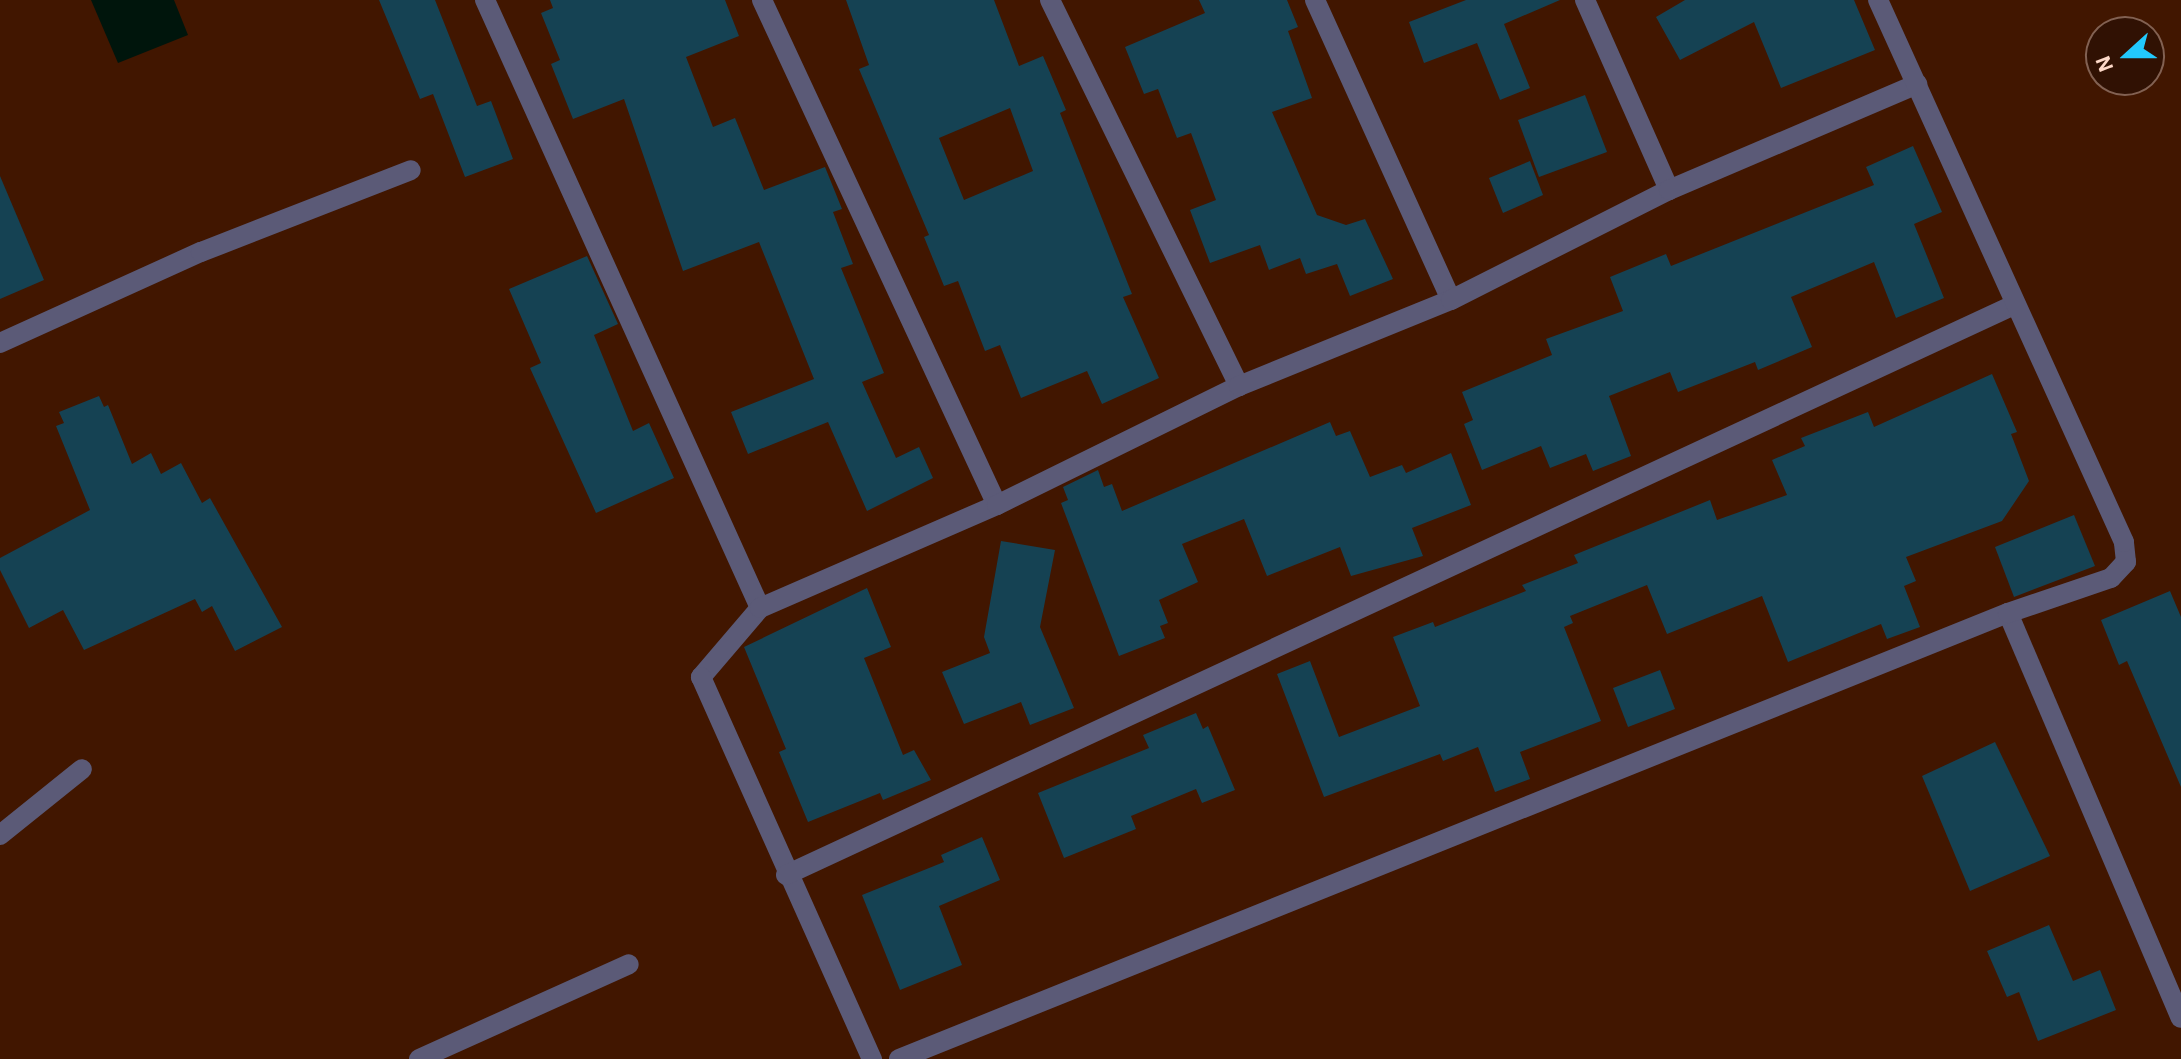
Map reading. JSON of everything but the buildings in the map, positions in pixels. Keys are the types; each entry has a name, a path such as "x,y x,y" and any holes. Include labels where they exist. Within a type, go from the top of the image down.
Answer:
{"street":[{"path":"485,0 760,608"},
{"path":"762,0 997,505"},
{"path":"1050,0 1239,386"},
{"path":"1315,0 1451,300"},
{"path":"1585,0 1669,190"},
{"path":"899,1059 2008,613 2111,578 2126,562 2124,542 1878,0"},
{"path":"872,1059 786,875 701,677 760,608 997,505 1239,386 1451,300 1669,190 1917,84"},
{"path":"0,343 201,252 411,170"},
{"path":"786,875 2014,305"},
{"path":"2008,613 2181,1018"},
{"path":"0,835 82,769"},
{"path":"419,1059 629,964"}],"shaded area":[{"path":"91,0 174,0 188,35 118,63"}]}
